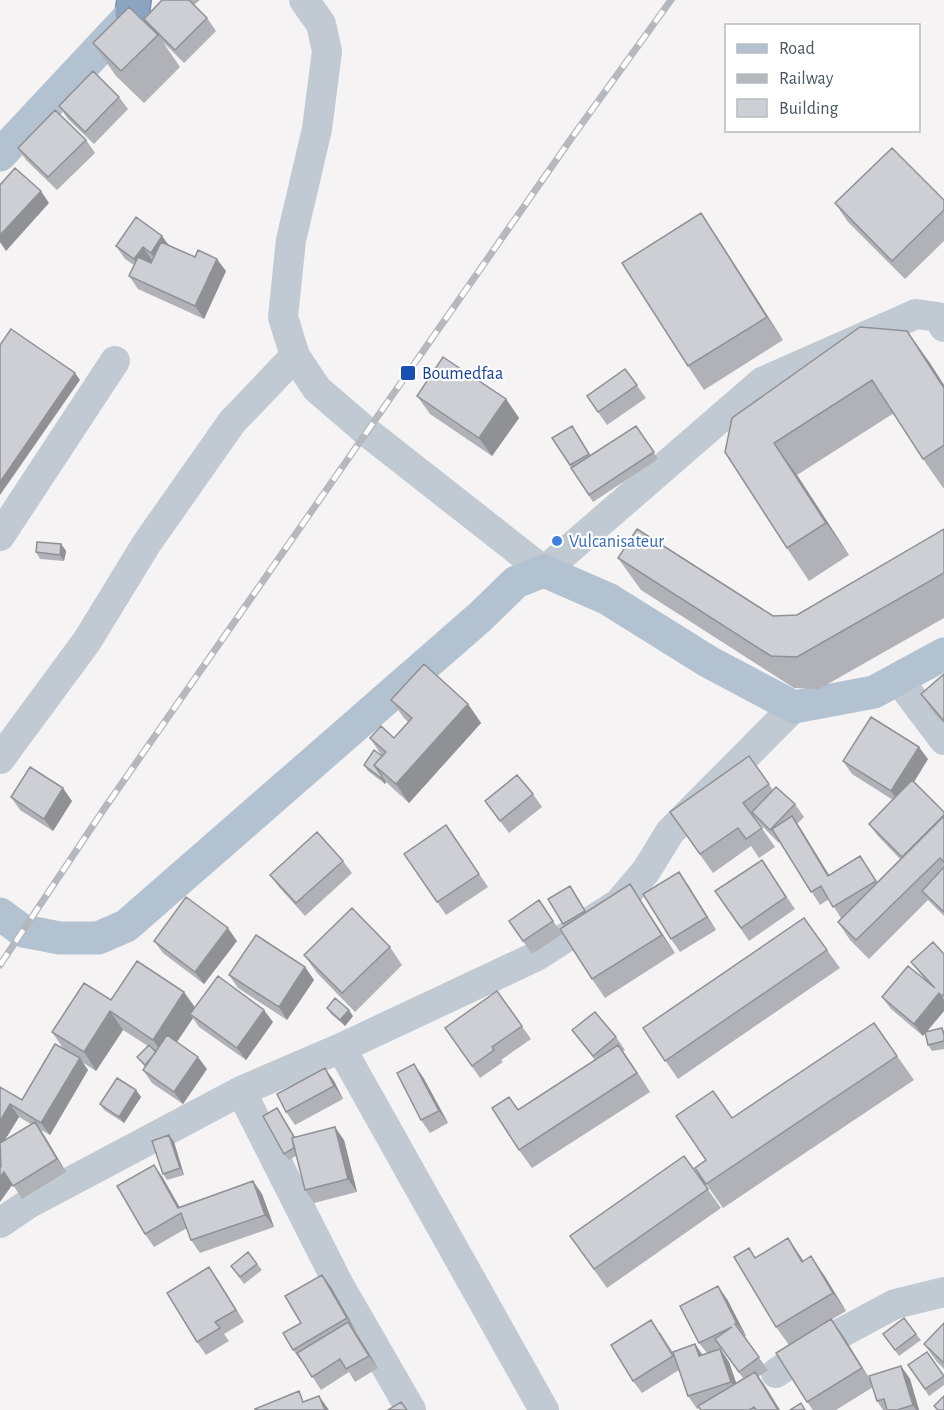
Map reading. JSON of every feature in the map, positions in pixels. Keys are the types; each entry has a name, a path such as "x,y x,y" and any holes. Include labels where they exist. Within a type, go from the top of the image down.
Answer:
{"main road":[{"path":"0,155 137,5"},
{"path":"0,914 23,931 60,938 98,938 126,926 480,617 516,582 544,571 608,599 708,662 794,707 874,692 944,654"}],"street":[{"path":"304,0 321,24 327,51 317,129 289,251 283,317 295,356 317,389 367,432 544,571 762,382 916,314 938,317 944,327"},
{"path":"0,759 87,641 147,543 232,422 295,356"},
{"path":"0,536 115,361"},
{"path":"898,679 944,740"},
{"path":"0,1223 28,1204 241,1091 341,1048 537,956 619,903 646,871 670,832 794,707"},
{"path":"341,1048 544,1410"},
{"path":"241,1091 339,1285 411,1410"},
{"path":"776,1373 812,1349 895,1304 944,1292"}],"building":[{"path":"162,0 189,0 207,18 175,50 144,19"},
{"path":"129,7 158,35 121,71 93,43"},
{"path":"93,71 119,97 85,132 59,106"},
{"path":"55,110 86,140 48,177 18,148"},
{"path":"892,148 944,200 944,210 892,261 835,203"},
{"path":"15,168 41,191 0,235 0,185"},
{"path":"701,213 767,317 688,366 622,263"},
{"path":"136,217 162,236 151,253 143,247 134,259 116,246"},
{"path":"161,242 195,257 198,250 217,259 195,306 129,276 138,257 151,263"},
{"path":"860,327 907,331 944,388 944,445 923,459 872,380 774,443 826,523 787,548 725,452 732,418"},
{"path":"11,329 75,373 0,482 0,345"},
{"path":"443,357 506,399 479,438 417,396"},
{"path":"625,369 637,385 598,412 587,396"},
{"path":"572,426 589,454 570,465 552,438"},
{"path":"636,426 654,452 589,495 571,468"},
{"path":"637,529 773,616 797,615 944,529 944,573 797,657 771,656 618,558"},
{"path":"37,542 61,544 60,555 36,552"},
{"path":"424,664 468,704 396,784 374,765 386,752 370,738 381,726 394,738 412,718 391,700"},
{"path":"944,674 944,721 921,694"},
{"path":"871,717 919,747 891,791 843,761"},
{"path":"374,750 382,756 374,765 382,776 381,778 364,765"},
{"path":"749,756 769,784 743,803 762,828 746,839 738,828 700,854 670,812"},
{"path":"30,767 63,788 44,819 11,797"},
{"path":"517,775 533,794 500,821 485,801"},
{"path":"912,780 944,812 944,815 902,857 869,824"},
{"path":"776,787 795,804 770,830 752,812"},
{"path":"792,816 828,876 860,856 876,881 833,907 821,886 811,892 772,829"},
{"path":"944,816 944,862 940,858 856,940 838,922"},
{"path":"446,825 479,874 437,902 404,854"},
{"path":"317,832 343,861 296,903 270,875"},
{"path":"762,860 786,897 741,928 715,891"},
{"path":"944,867 944,912 922,891"},
{"path":"679,872 707,917 671,939 643,894"},
{"path":"630,884 662,935 592,979 560,929"},
{"path":"570,886 585,911 563,924 548,899"},
{"path":"186,897 228,928 195,972 154,941"},
{"path":"539,900 553,921 523,941 509,921"},
{"path":"352,908 390,947 342,993 304,955"},
{"path":"804,918 827,950 665,1061 643,1028"},
{"path":"256,935 305,967 279,1007 229,975"},
{"path":"933,942 944,954 944,994 942,996 939,993 914,1024 882,997 908,966 935,988 911,962"},
{"path":"137,961 184,992 153,1040 110,1011 84,1052 52,1032 84,983 111,1000"},
{"path":"218,976 264,1010 237,1048 190,1014"},
{"path":"497,991 522,1026 492,1047 494,1050 472,1066 445,1028"},
{"path":"335,998 349,1010 340,1020 327,1008"},
{"path":"595,1012 616,1037 593,1056 572,1030"},
{"path":"874,1023 897,1056 706,1184 695,1168 706,1160 676,1116 713,1091 732,1118"},
{"path":"942,1028 944,1041 928,1045 925,1032"},
{"path":"167,1035 198,1057 174,1092 143,1070"},
{"path":"55,1044 80,1058 41,1123 10,1104 0,1121 0,1087 22,1100"},
{"path":"149,1045 156,1052 145,1065 137,1057"},
{"path":"618,1045 637,1073 519,1150 492,1108 509,1097 518,1110"},
{"path":"414,1064 439,1111 421,1120 397,1073"},
{"path":"325,1068 334,1086 286,1112 277,1094"},
{"path":"117,1078 136,1090 119,1117 100,1104"},
{"path":"277,1108 294,1137 292,1138 294,1148 284,1154 263,1116"},
{"path":"35,1122 57,1159 13,1186 4,1172 0,1177 0,1143"},
{"path":"335,1127 348,1179 305,1190 292,1138"},
{"path":"169,1135 180,1168 163,1174 152,1141"},
{"path":"684,1156 708,1189 594,1269 570,1236"},
{"path":"154,1165 178,1208 253,1181 265,1215 191,1240 181,1213 145,1234 117,1186"},
{"path":"788,1238 802,1262 811,1256 833,1293 776,1327 734,1257 749,1248 755,1258"},
{"path":"248,1252 257,1264 240,1277 231,1266"},
{"path":"209,1267 236,1310 215,1322 220,1328 197,1342 167,1293"},
{"path":"322,1275 347,1318 293,1350 283,1333 301,1323 285,1296"},
{"path":"718,1286 737,1324 735,1324 759,1357 739,1372 715,1339 732,1327 699,1343 680,1306"},
{"path":"904,1318 916,1334 895,1350 883,1334"},
{"path":"831,1319 862,1368 807,1402 776,1353"},
{"path":"651,1320 673,1356 633,1381 611,1345"},
{"path":"348,1322 369,1356 346,1369 340,1359 312,1377 297,1353"},
{"path":"944,1323 944,1363 924,1344"},
{"path":"695,1344 699,1356 720,1349 731,1382 688,1396 673,1352"},
{"path":"927,1352 944,1376 925,1389 908,1365"},
{"path":"901,1366 913,1405 897,1410 887,1410 884,1399 877,1401 869,1376"},
{"path":"755,1372 778,1410 756,1410 754,1407 749,1410 701,1410 698,1406"},
{"path":"299,1391 303,1402 319,1396 325,1410 255,1410 255,1409"},
{"path":"944,1396 944,1410 938,1410 934,1406"},
{"path":"401,1402 407,1410 388,1410"},
{"path":"801,1403 805,1410 790,1410"}],"railway":[{"path":"0,965 104,809 573,136 671,0"}],"place":[{"name":"Boumedfaa","path":"408,373"},
{"name":"Vulcanisateur","path":"557,541"}]}
